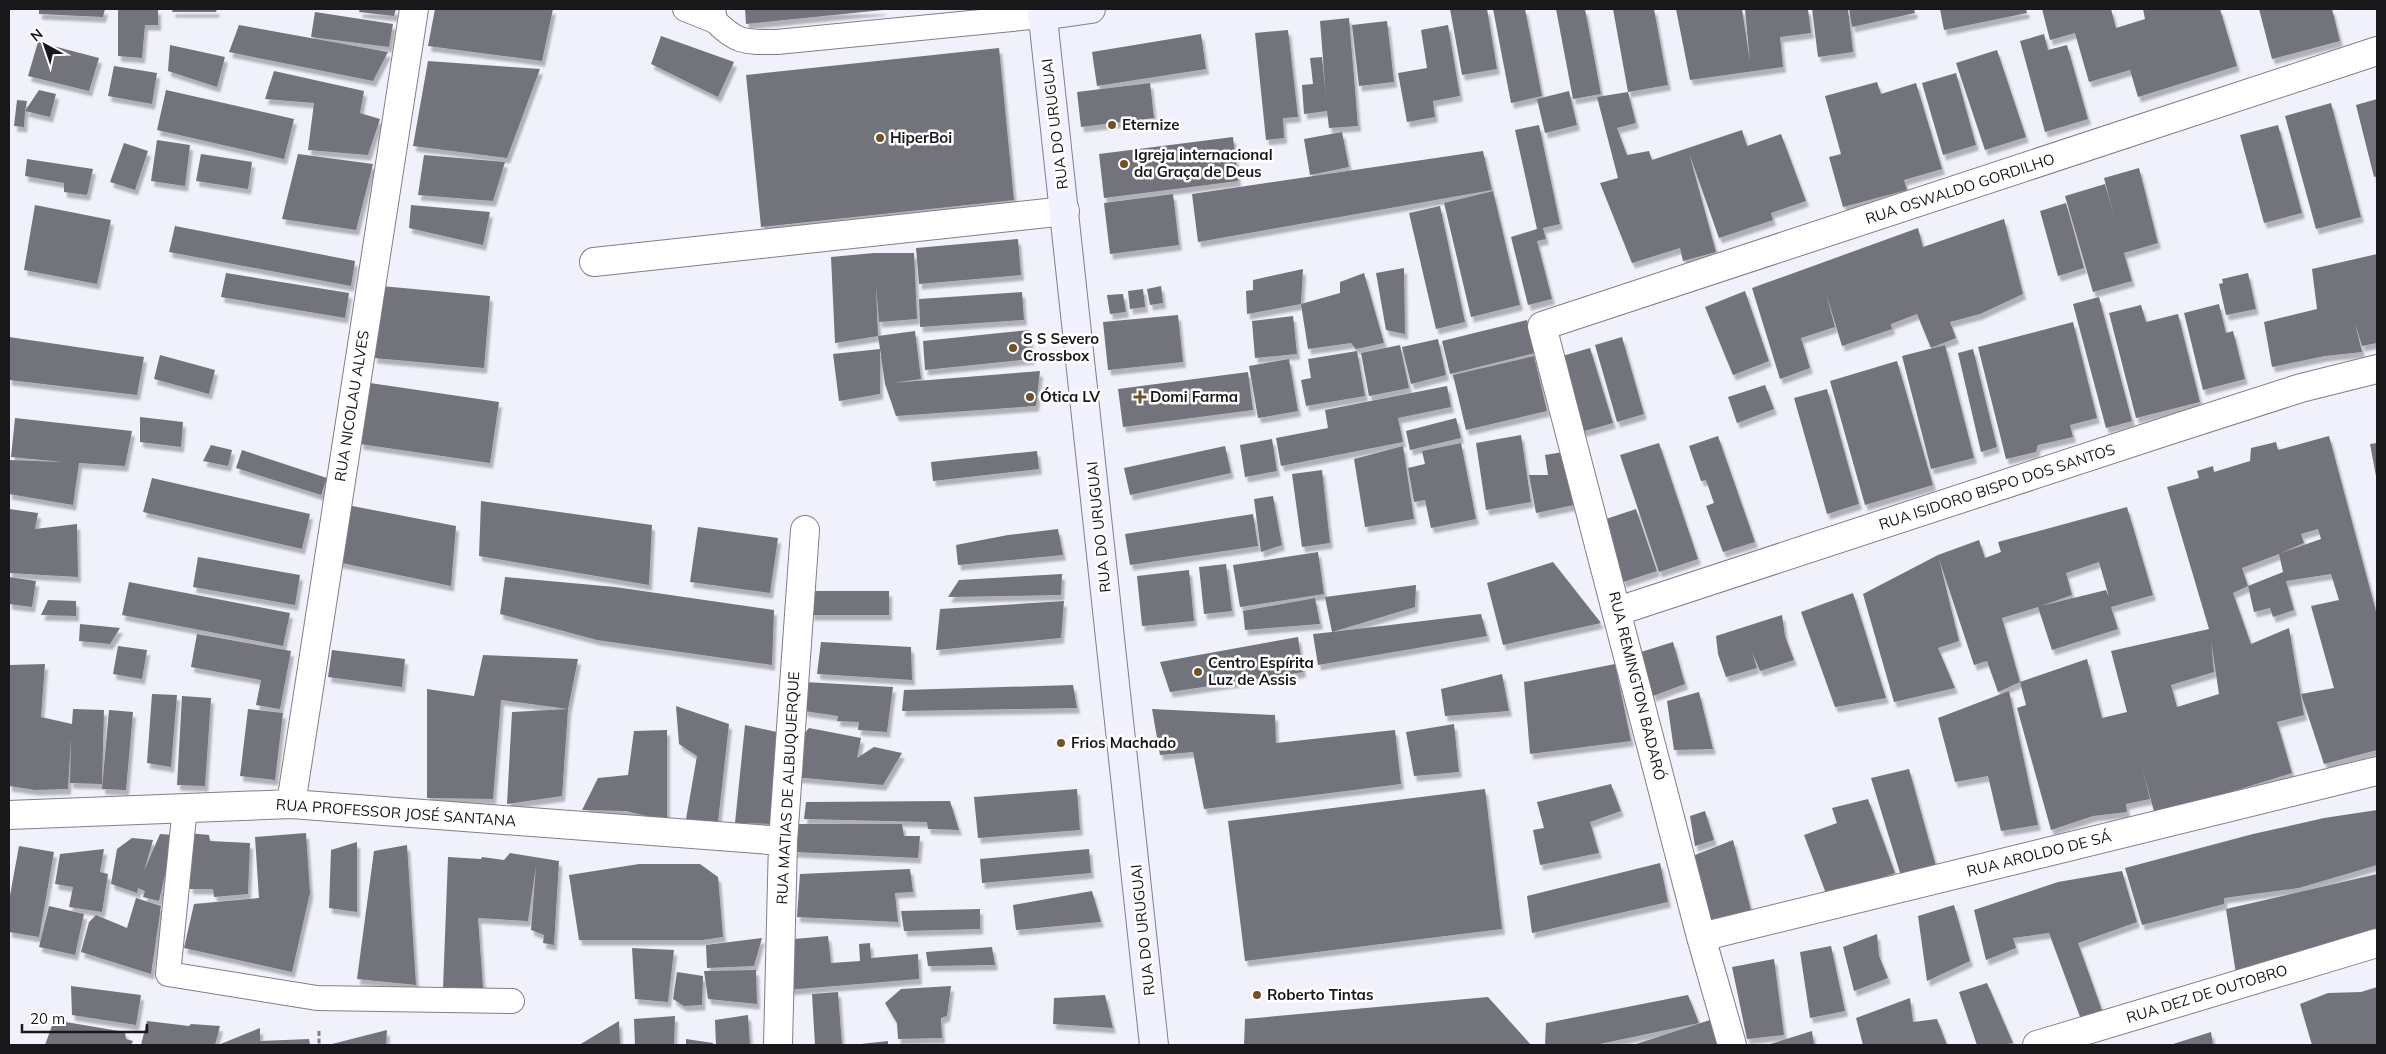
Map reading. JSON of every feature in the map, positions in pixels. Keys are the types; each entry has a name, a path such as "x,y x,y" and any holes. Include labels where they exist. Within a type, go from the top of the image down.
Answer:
{"street":[{"name":"RUA NICOLAU ALVES","path":"291,804 414,9"},
{"path":"1042,12 1091,9"},
{"name":"RUA DO URUGUAI","path":"1042,12 1154,1045"},
{"name":"RUA OSWALDO GORDILHO","path":"1542,326 2377,51"},
{"path":"594,262 1065,211"},
{"name":"RUA REMINGTON BADARÓ","path":"1542,326 1618,611 1701,937 1732,1045"},
{"name":"RUA ISIDORO BISPO DOS SANTOS","path":"1618,611 2301,388 2377,369"},
{"name":"RUA MATIAS DE ALBUQUERQUE","path":"778,1045 783,841 805,530"},
{"name":"RUA AROLDO DE SÁ","path":"1701,937 2377,770"},
{"name":"RUA PROFESSOR JOSÉ SANTANA","path":"9,815 291,804 783,841"},
{"name":"RUA DEZ DE OUTOBRO","path":"2037,1045 2377,944"}],"lane":[{"path":"685,9 714,15 726,33 744,42 777,42 1042,12"},
{"path":"185,807 168,974 318,998 512,1000"}],"building":[{"path":"39,9 105,9 103,17 39,14"},
{"path":"118,9 158,9 158,25 145,25 142,58 118,56"},
{"path":"173,9 217,9 216,12 172,12"},
{"path":"360,9 396,9 394,16 359,12"},
{"path":"435,9 553,9 542,61 428,46"},
{"path":"745,9 883,9 883,10 746,24"},
{"path":"1450,9 1487,9 1497,69 1462,75"},
{"path":"1493,9 1525,9 1542,96 1511,103"},
{"path":"1556,9 1585,9 1601,94 1573,99"},
{"path":"1613,9 1654,9 1668,85 1628,92"},
{"path":"1676,9 1742,9 1750,62 1745,9 1808,9 1811,33 1780,37 1783,67 1690,80"},
{"path":"1812,9 1848,9 1853,52 1818,57"},
{"path":"1849,9 1914,9 1915,13 1852,27"},
{"path":"1940,9 2026,9 2027,13 1944,30"},
{"path":"2042,9 2111,9 2116,28 2145,19 2143,9 2220,9 2237,66 2138,97 2130,70 2089,82 2075,33 2050,40"},
{"path":"2259,9 2332,9 2340,41 2272,59"},
{"path":"315,12 393,24 389,47 311,37"},
{"path":"1349,18 1358,126 1329,128 1327,111 1304,114 1302,85 1313,84 1310,58 1322,57 1326,97 1320,21"},
{"path":"1387,21 1394,82 1359,86 1352,25"},
{"path":"239,25 388,52 373,81 229,52"},
{"path":"1448,25 1460,96 1433,101 1435,117 1407,122 1398,73 1427,68 1421,30"},
{"path":"1288,30 1298,117 1283,118 1284,138 1266,140 1255,33"},
{"path":"1201,34 1206,69 1097,86 1092,52"},
{"path":"2044,34 2048,50 2067,45 2088,119 2045,132 2020,41"},
{"path":"661,36 734,62 718,97 651,64"},
{"path":"38,42 99,58 89,91 28,76"},
{"path":"170,45 225,57 217,87 168,71"},
{"name":"HiperBoi","path":"999,48 1014,200 761,227 746,75"},
{"path":"1997,50 2026,137 1985,150 1956,63"},
{"path":"428,61 540,69 507,158 413,146"},
{"path":"114,66 157,73 152,104 108,96"},
{"path":"274,71 364,91 360,113 380,119 368,155 308,150 314,103 265,99"},
{"path":"1956,73 1976,145 1943,155 1922,83"},
{"path":"1877,82 1881,94 1916,83 1942,169 1904,180 1907,190 1843,207 1829,157 1841,154 1825,96"},
{"path":"1150,83 1154,118 1081,127 1077,92"},
{"path":"39,90 56,94 50,117 25,111"},
{"path":"166,90 294,119 284,159 157,130"},
{"path":"1569,91 1577,125 1545,133 1537,99"},
{"path":"1628,92 1636,123 1617,128 1627,155 1649,151 1652,160 1742,130 1747,146 1781,134 1806,201 1771,213 1773,220 1719,238 1689,153 1716,252 1683,261 1680,248 1632,263 1600,183 1618,178 1597,97"},
{"path":"2377,99 2377,176 2374,177 2356,105"},
{"path":"17,100 27,101 24,127 14,126"},
{"path":"2331,103 2361,217 2316,229 2285,116"},
{"path":"1539,125 1560,224 1543,228 1546,239 1537,241 1552,299 1528,305 1511,237 1537,229 1515,130"},
{"path":"2278,125 2302,213 2264,223 2240,135"},
{"path":"1342,132 1349,167 1310,175 1304,139"},
{"path":"1233,137 1238,181 1104,198 1099,154"},
{"path":"157,140 190,145 185,186 151,181"},
{"path":"124,143 148,151 135,190 110,182"},
{"path":"1483,151 1492,190 1198,242 1192,194"},
{"path":"201,154 252,162 248,189 196,181"},
{"path":"298,154 373,164 356,230 282,219"},
{"path":"424,155 505,162 493,201 418,195"},
{"path":"27,159 93,169 87,195 64,192 64,183 25,176"},
{"path":"2139,168 2158,243 2124,253 2132,281 2093,292 2065,196 2105,184 2115,220 2104,178"},
{"path":"1493,191 1520,305 1471,317 1444,203"},
{"path":"1173,194 1179,245 1110,254 1104,203"},
{"path":"2066,203 2084,268 2058,276 2040,211"},
{"path":"35,205 111,220 97,284 24,270"},
{"path":"411,205 490,212 483,245 409,228"},
{"path":"1440,206 1465,322 1436,329 1409,213"},
{"path":"2004,219 2023,294 1980,314 1950,322 1956,338 1931,348 1917,314 1891,324 1892,329 1842,346 1825,290 1835,327 1801,338 1810,368 1780,379 1752,288 1918,228 1923,247"},
{"path":"175,226 355,261 351,286 169,252"},
{"path":"1018,239 1021,275 919,284 916,248"},
{"path":"874,253 914,253 917,319 879,322 876,285 878,336 835,343 831,257"},
{"path":"2377,254 2377,343 2362,346 2355,323 2362,352 2325,356 2272,367 2264,322 2317,309 2312,269"},
{"path":"1404,268 1405,334 1386,330 1376,273"},
{"path":"1303,269 1301,304 1247,314 1246,291 1253,290 1253,280"},
{"path":"226,273 349,293 345,318 221,297"},
{"path":"1364,273 1384,343 1356,349 1351,343 1308,349 1301,304 1340,293 1340,282"},
{"path":"2248,273 2256,309 2226,315 2219,284 2223,283 2222,279"},
{"path":"381,286 490,296 484,368 374,358"},
{"path":"1161,286 1163,303 1150,305 1147,289"},
{"path":"1143,289 1145,307 1130,309 1128,291"},
{"path":"1745,291 1769,361 1733,375 1705,307"},
{"path":"1022,292 1024,320 920,327 919,299"},
{"path":"1123,294 1126,312 1110,314 1107,295"},
{"path":"2099,297 2132,421 2106,428 2073,304"},
{"path":"2219,304 2226,333 2233,331 2245,379 2203,390 2184,313"},
{"path":"2141,305 2146,322 2178,314 2200,402 2136,418 2109,313"},
{"path":"1178,315 1183,362 1108,370 1103,322"},
{"path":"1293,316 1297,354 1255,358 1252,321"},
{"path":"1527,320 1535,353 1450,374 1442,341"},
{"path":"2073,322 2097,418 2070,425 2073,437 2038,445 2036,452 2006,459 1978,347"},
{"path":"1029,330 1032,359 925,370 923,341"},
{"path":"915,331 921,379 892,383 1040,371 1036,406 896,416 885,384 878,336"},
{"path":"9,337 144,357 137,395 9,380"},
{"path":"1622,337 1644,414 1617,422 1595,345"},
{"path":"1438,339 1446,375 1411,384 1402,347"},
{"path":"1400,345 1409,388 1369,396 1361,353"},
{"path":"1945,345 1974,458 1931,469 1902,356"},
{"path":"1590,348 1613,423 1581,432 1559,357"},
{"path":"880,349 880,394 839,401 833,354"},
{"path":"1973,349 1997,447 1981,452 1958,353"},
{"path":"1357,351 1365,396 1306,406 1301,380 1311,378 1308,359"},
{"path":"160,355 215,370 209,394 154,379"},
{"path":"1534,356 1547,411 1466,430 1453,375"},
{"path":"1289,359 1298,411 1258,418 1249,366"},
{"path":"1897,361 1933,485 1865,505 1830,381"},
{"path":"1248,372 1253,410 1123,427 1118,389"},
{"path":"370,383 499,402 490,463 360,444"},
{"path":"1765,385 1774,409 1737,423 1728,397"},
{"path":"1447,386 1451,407 1398,418 1403,442 1281,466 1276,438 1328,428 1325,410"},
{"path":"1827,389 1859,504 1827,514 1794,398"},
{"path":"140,417 183,422 181,447 140,442"},
{"path":"15,418 132,431 125,466 79,463 73,505 9,494 9,460 63,462 11,457"},
{"path":"1456,418 1461,438 1410,450 1406,431"},
{"path":"1521,435 1531,502 1486,510 1476,443"},
{"path":"1718,436 1755,542 1723,552 1706,506 1714,503 1706,480 1701,481 1689,446"},
{"path":"2329,436 2377,615 2377,750 2324,764 2301,694 2334,688 2311,606 2339,600 2331,574 2286,581 2294,610 2273,617 2270,608 2254,612 2248,586 2233,593 2251,644 2289,628 2304,715 2277,722 2292,773 2155,815 2141,764 2150,799 2126,804 2127,812 2093,816 2051,830 2017,708 2026,705 2020,682 2087,659 2102,718 2127,712 2111,651 2209,629 2167,487 2199,478 2197,471 2213,466 2214,472 2250,461 2251,448 2276,442 2278,450","holes":["2318,529 2321,539 2281,553 2304,543 2301,534","2279,554 2283,572 2248,586 2242,568","2211,641 2219,694 2177,707 2171,685 2214,672"]},
{"path":"1272,439 1277,471 1245,477 1240,445"},
{"path":"1461,443 1476,519 1431,528 1425,500 1414,502 1408,468 1425,464 1422,451"},
{"path":"1659,443 1698,559 1659,572 1620,455"},
{"path":"2377,443 2377,476 2376,476 2370,444"},
{"path":"211,445 232,450 228,466 203,461"},
{"path":"1225,446 1231,473 1130,495 1124,468"},
{"path":"1403,446 1414,519 1365,527 1354,459"},
{"path":"242,450 327,478 321,495 236,468"},
{"path":"1037,451 1039,469 933,481 931,462"},
{"path":"1563,452 1574,505 1536,513 1529,475 1548,475 1545,455"},
{"path":"1322,470 1330,543 1302,547 1292,474"},
{"path":"152,478 310,514 302,549 143,512"},
{"path":"1273,496 1282,545 1261,552 1254,499"},
{"path":"481,501 652,525 649,585 479,556"},
{"path":"347,505 456,526 451,586 337,562"},
{"path":"2127,507 2153,595 2111,607 2118,629 2052,650 2038,607 2002,618 2020,682 1998,692 1987,661 1974,665 1939,559 1959,641 1938,648 1955,688 1894,702 1863,594 1938,555 1979,540 1985,558 2001,552 1998,542","holes":["2099,562 2109,597 2106,590 2041,606 2072,595 2066,573"]},
{"path":"9,509 38,513 35,529 77,524 78,577 9,573"},
{"path":"1636,509 1657,571 1623,582 1603,520"},
{"path":"1253,514 1258,546 1130,565 1125,534"},
{"path":"698,527 778,538 770,593 690,582"},
{"path":"1058,529 1063,555 958,565 956,545 1008,535"},
{"path":"1318,552 1324,594 1240,607 1233,565"},
{"path":"198,557 300,575 295,605 193,587"},
{"path":"1553,562 1601,623 1503,645 1487,583"},
{"path":"1226,564 1232,611 1204,614 1199,567"},
{"path":"1189,570 1194,621 1142,626 1137,576"},
{"path":"1062,574 1061,595 948,597 959,580"},
{"path":"9,577 36,581 32,607 9,604"},
{"path":"505,577 615,587 774,610 772,665 597,640 500,614"},
{"path":"129,582 290,613 283,646 122,615"},
{"path":"1416,585 1415,607 1332,632 1325,597"},
{"path":"811,591 889,591 889,615 811,615"},
{"path":"1853,593 1886,698 1835,707 1801,612"},
{"path":"1315,598 1320,624 1245,630 1243,611"},
{"path":"48,600 76,601 76,616 41,615"},
{"path":"1064,601 1061,638 936,650 940,609"},
{"path":"1481,614 1487,636 1318,665 1313,634"},
{"path":"1782,615 1785,636 1794,660 1760,671 1752,652 1757,668 1726,677 1718,654 1716,636"},
{"path":"80,624 120,628 110,644 79,641"},
{"path":"197,634 291,651 280,709 256,705 261,680 191,667"},
{"path":"1298,637 1303,672 1170,692 1160,662"},
{"path":"821,642 911,647 912,680 817,674"},
{"path":"1673,642 1685,684 1653,696 1641,652"},
{"path":"118,646 147,650 142,679 113,674"},
{"path":"332,650 405,659 402,687 328,677"},
{"path":"483,655 578,659 568,709 501,700 493,799 427,798 427,689 474,696"},
{"path":"45,664 41,717 72,724 73,709 104,710 102,784 70,783 71,737 68,789 35,790 9,786 10,665"},
{"path":"1615,664 1631,741 1530,754 1524,682"},
{"path":"1502,674 1509,711 1445,716 1441,689"},
{"path":"805,682 893,687 887,732 858,730 859,722 837,721 838,716 804,711"},
{"path":"1073,685 1077,708 902,711 904,690"},
{"path":"2009,691 2038,825 2001,831 1988,776 1955,782 1938,718"},
{"path":"1699,692 1713,749 1674,750 1667,701"},
{"path":"152,694 177,695 171,767 147,763"},
{"path":"182,696 211,698 205,786 177,785"},
{"path":"676,706 729,724 718,822 686,819 697,756 679,744"},
{"path":"248,709 283,713 275,780 240,776"},
{"path":"568,709 562,796 507,804 512,712"},
{"path":"1152,709 1275,715 1276,743 1395,730 1401,784 1204,809 1193,752 1160,755"},
{"path":"109,710 133,712 126,790 102,789"},
{"path":"1454,724 1459,772 1414,776 1406,732"},
{"path":"745,725 777,732 772,824 735,823"},
{"path":"809,728 861,738 857,758 874,747 902,753 883,785 793,777 797,742"},
{"path":"667,730 667,821 626,811 582,810 598,778 628,775 634,731"},
{"path":"1909,769 1936,866 1901,876 1871,778"},
{"path":"1611,784 1621,811 1590,822 1599,853 1540,865 1533,830 1544,828 1537,802"},
{"path":"1077,789 1080,830 978,838 974,797"},
{"path":"1485,789 1502,929 1245,961 1228,821"},
{"path":"1868,799 1895,873 1827,896 1804,835 1837,823 1832,808"},
{"path":"950,801 959,830 928,829 927,822 804,819 806,802"},
{"path":"2377,810 2377,865 2299,888 2224,898 2224,904 2142,925 2125,868 2253,834 2324,818"},
{"path":"1705,811 1714,840 1695,846 1690,816"},
{"path":"797,824 902,824 904,836 920,836 918,858 794,852"},
{"path":"188,833 209,835 210,841 250,843 248,894 214,897 213,889 190,889"},
{"path":"306,833 310,893 292,972 184,948 194,904 259,898 255,837"},
{"path":"160,834 174,835 159,901 143,897 145,891 138,888 137,893 111,884 117,849 132,838 153,840 144,871"},
{"path":"1733,840 1753,918 1705,929 1690,857"},
{"path":"357,842 357,912 329,908 331,850"},
{"path":"407,845 416,985 357,979 374,851"},
{"path":"19,846 54,852 39,937 9,932 9,901"},
{"path":"104,849 100,872 108,874 102,912 69,907 73,887 55,884 60,854"},
{"path":"1089,849 1091,873 982,883 980,859"},
{"path":"510,853 559,861 554,945 543,943 544,935 531,930 536,866 528,921 478,918 483,988 443,989 448,857 481,859 482,857 504,860"},
{"path":"1660,863 1668,902 1532,933 1527,896"},
{"path":"639,864 700,864 718,877 723,937 702,940 579,940 569,875"},
{"path":"910,869 913,892 895,893 898,922 797,917 800,874"},
{"path":"2122,871 2137,922 2078,943 2104,1016 2082,1022 2049,933 2013,938 2016,948 1986,960 1974,910 2058,882"},
{"path":"2377,874 2377,937 2366,940 2362,928 2366,943 2236,974 2226,909"},
{"path":"1092,891 1101,922 1016,930 1013,905"},
{"path":"136,898 161,906 151,974 81,952 89,922 96,915 127,928"},
{"path":"1954,905 1970,961 1927,981 1918,916"},
{"path":"49,906 84,914 75,955 39,947"},
{"path":"980,909 980,929 904,931 901,911"},
{"path":"1877,934 1879,956 1888,978 1854,991 1843,947"},
{"path":"828,936 831,963 860,961 859,944 870,943 871,958 918,954 919,979 787,990 783,940"},
{"path":"762,938 754,966 707,968 706,945"},
{"path":"1831,946 1845,1011 1810,1018 1800,952"},
{"path":"992,947 995,965 928,966 926,952"},
{"path":"632,948 674,950 668,1002 635,999"},
{"path":"1774,959 1784,1035 1747,1039 1732,967"},
{"path":"756,970 757,1004 708,999 704,971"},
{"path":"677,972 703,976 702,1005 684,1006 673,999"},
{"path":"1987,983 2013,1043 1977,1045 1959,992"},
{"path":"71,986 141,995 136,1025 72,1015"},
{"path":"951,986 947,1016 941,1018 942,1038 898,1039 897,1023 885,1003 901,989"},
{"path":"2377,987 2377,1045 2312,1045 2300,1004 2328,993 2361,992"},
{"path":"838,992 842,1045 815,1045 812,994"},
{"path":"1105,995 1113,1028 1053,1024 1054,998"},
{"path":"1688,995 1699,1023 1595,1045 1545,1045 1546,1023"},
{"path":"1488,997 1531,1045 1244,1045 1245,1019"},
{"path":"1910,998 1913,1022 1937,1019 1947,1045 1863,1045 1856,1018"},
{"path":"748,1015 750,1045 716,1045 715,1020"},
{"path":"675,1016 674,1045 635,1045 634,1019"},
{"path":"54,1020 125,1032 126,1039 133,1041 131,1045 45,1045"},
{"path":"1710,1020 1718,1045 1633,1045"},
{"path":"147,1021 189,1026 191,1024 220,1026 215,1045 141,1045"},
{"path":"619,1021 620,1045 579,1045"},
{"path":"260,1028 260,1041 309,1039 310,1045 218,1045"},
{"path":"387,1030 386,1045 328,1045"},
{"path":"1812,1031 1814,1045 1767,1045"},
{"path":"2211,1032 2213,1045 2170,1045"},
{"path":"686,1039 713,1043 713,1045 686,1045"},
{"path":"888,1041 888,1045 861,1044"}],"place":[{"name":"Eternize","path":"1112,125"},
{"name":"HiperBoi","path":"880,138"},
{"name":"Igreja internacional da Graça de Deus","path":"1124,164"},
{"name":"S S Severo Crossbox","path":"1013,348"},
{"name":"Ótica LV","path":"1030,397"},
{"name":"Domi Farma","path":"1140,397"},
{"name":"Centro Espírita Luz de Assis","path":"1198,672"},
{"name":"Frios Machado","path":"1061,743"},
{"name":"Roberto Tintas","path":"1257,995"}]}
